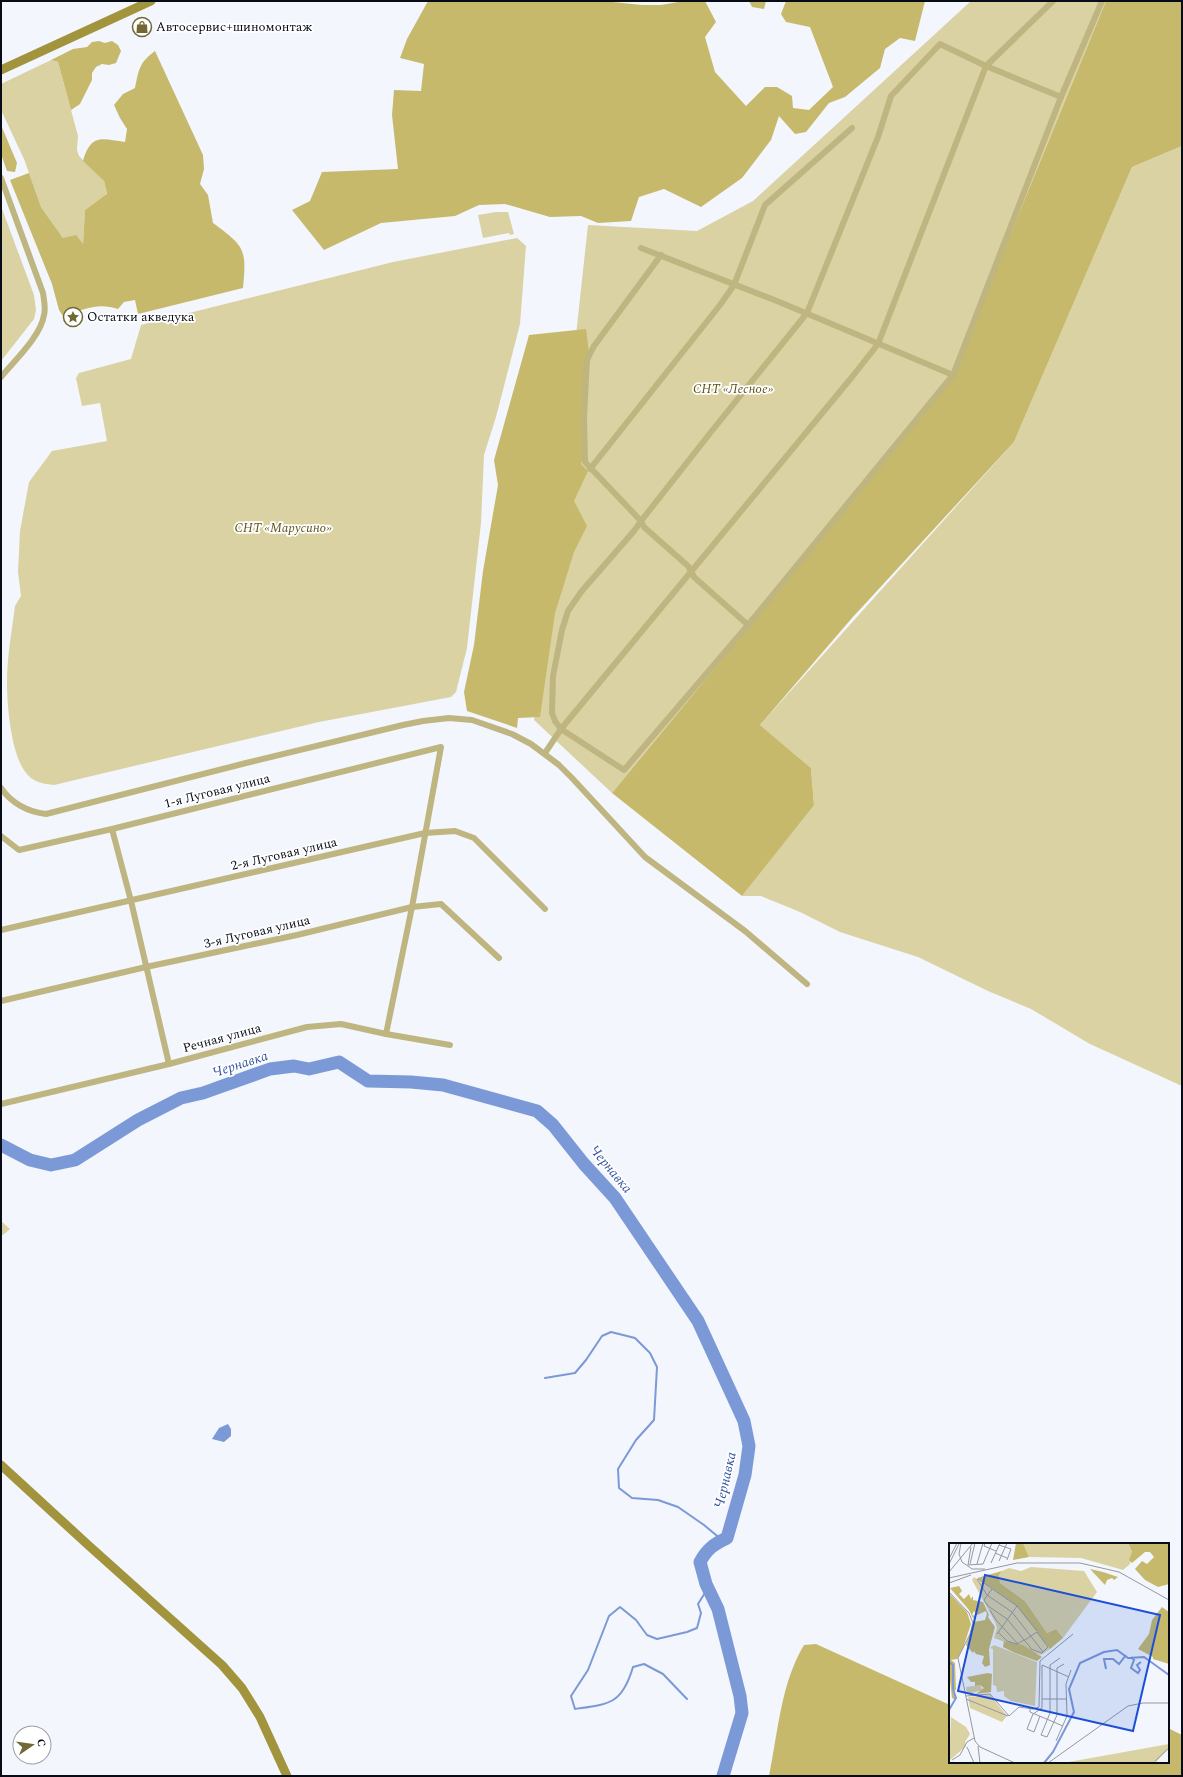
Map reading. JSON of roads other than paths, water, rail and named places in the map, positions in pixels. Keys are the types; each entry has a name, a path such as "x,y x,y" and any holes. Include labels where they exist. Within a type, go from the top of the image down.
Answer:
{"main road":[{"path":"1,70 151,1"},
{"path":"1,1465 222,1665 242,1688 260,1717 286,1776"}],"street":[{"path":"544,753 561,729 878,344 986,66 1053,1"},
{"path":"1061,97 986,66 940,44 891,96 878,137 807,314 641,521 581,592 568,611 562,630 553,676 552,713 554,721 561,729 624,770 748,625 953,375 1061,97 1102,1"},
{"path":"590,469 720,305 734,285 765,205 852,128"},
{"path":"1,178 43,293 45,306 44,316 40,327 1,377"},
{"path":"642,248 807,314 953,375"},
{"path":"662,256 594,346 587,360 584,417 585,462 641,521 644,527 688,566 694,577 748,625"},
{"path":"1,788 14,802 27,810 46,814 403,725 449,718 485,723 512,734 544,753 572,778 645,858 745,931 807,984"},
{"name":"1-я Луговая улица","path":"1,836 19,850 112,829 441,746 425,833"},
{"path":"112,829 131,901 169,1064"},
{"name":"2-я Луговая улица","path":"1,930 425,833 455,831 474,838 545,909"},
{"path":"386,1034 412,907 425,833"},
{"name":"3-я Луговая улица","path":"1,1001 146,967 296,936 412,907 441,904 499,958"},
{"name":"Речная улица","path":"1,1104 169,1064 308,1027 341,1024 386,1034 450,1045"}],"water":[{"path":"228,1424 231,1429 231,1436 224,1442 212,1439 219,1428"}],"waterway":[{"name":"Чернавка","path":"1,1145 30,1160 51,1165 75,1160 138,1120 181,1098 203,1093 270,1069 294,1066 309,1069 339,1062 368,1081 411,1082 443,1085 537,1111 553,1125 584,1164 615,1198 698,1321 744,1421 749,1446 745,1475 727,1538 711,1547 700,1562 706,1584 718,1609 740,1696 742,1713 723,1776"},
{"path":"545,1378 575,1373 586,1360 602,1336 611,1332 635,1338 650,1353 657,1367 654,1420 636,1440 618,1469 619,1488 632,1498 658,1500 678,1507 704,1525 722,1540"},
{"path":"687,1699 663,1674 644,1664 633,1667 624,1688 613,1700 597,1706 575,1709 571,1696 588,1670 609,1616 620,1607 636,1620 647,1635 657,1639 687,1632 697,1628 701,1613 698,1604 708,1588"}],"place":[{"name":"Автосервис+шиномонтаж","path":"142,27"},
{"name":"Остатки акведука","path":"73,317"}],"park label":[{"name":"СНТ «Лесное»","path":"733,389"},
{"name":"СНТ «Марусино»","path":"283,528"}]}
